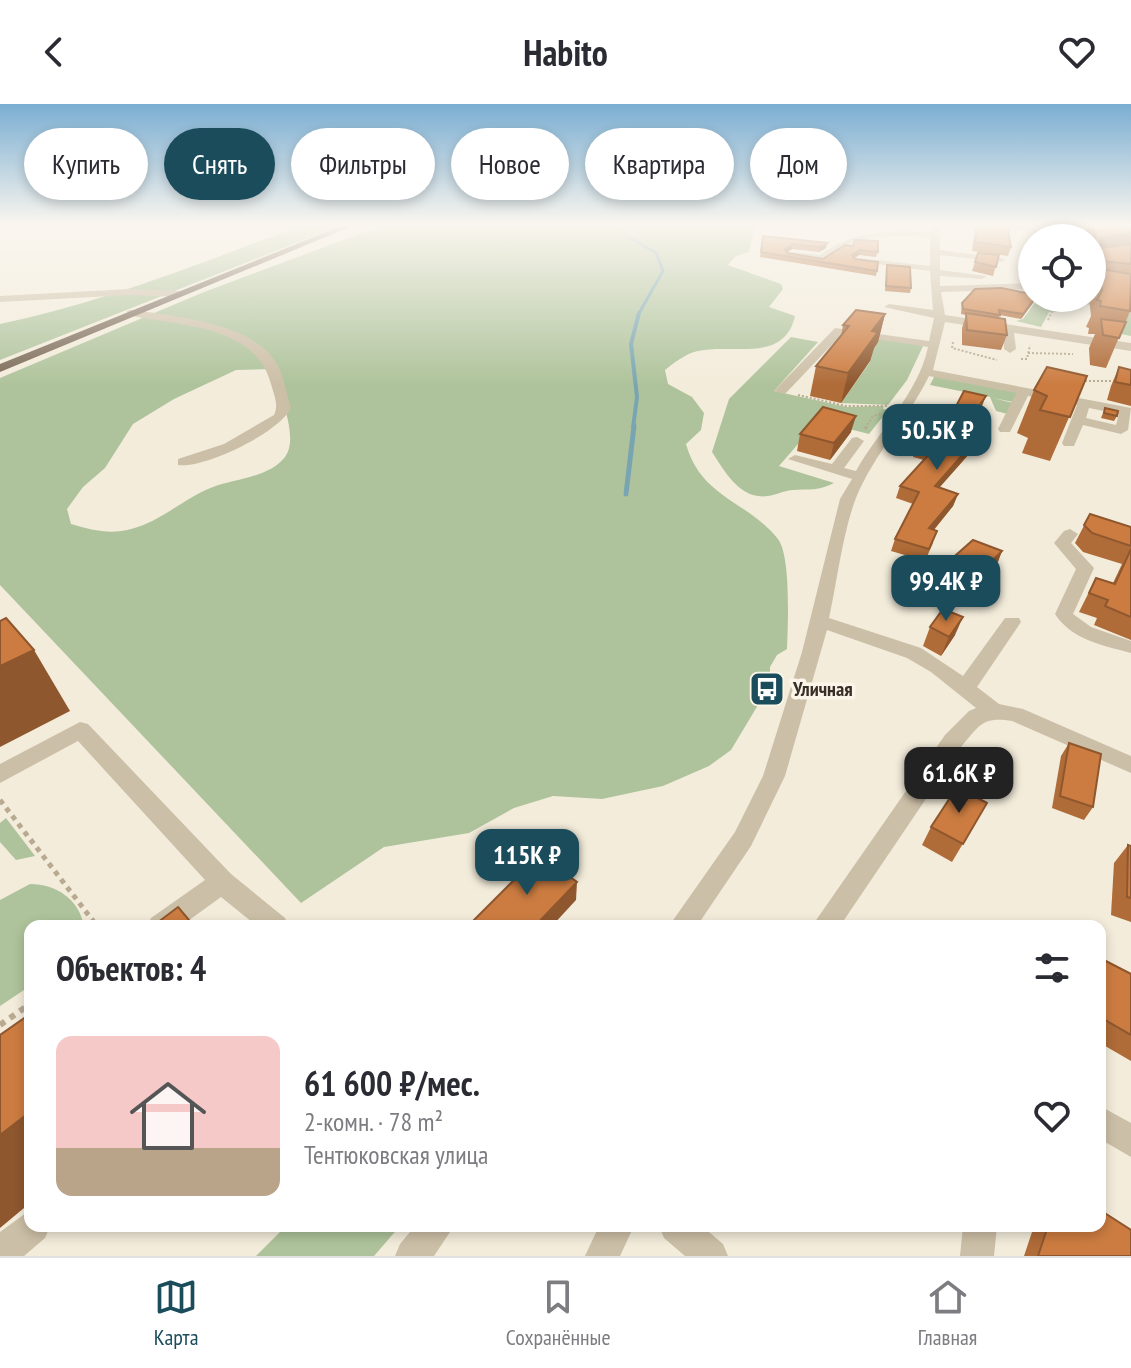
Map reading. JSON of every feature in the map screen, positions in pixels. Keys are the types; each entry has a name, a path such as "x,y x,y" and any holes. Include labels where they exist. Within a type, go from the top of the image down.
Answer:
{"main road":[{"path":"0,368 219,278"}],"street":[{"path":"686,920 743,839 774,776 819,621 839,525 859,476 944,346 935,278"},
{"path":"935,289 1018,286"},
{"path":"0,299 129,292 179,294"},
{"path":"889,307 1041,333 1066,331 1131,347"},
{"path":"131,313 165,317 227,334 249,344 269,361 284,408 280,417 229,447 183,462"},
{"path":"1006,351 1008,327"},
{"path":"780,391 839,330 944,346"},
{"path":"926,372 1024,391 1065,392 1084,403 1128,412 1121,430 1078,420"},
{"path":"1005,429 1024,391"},
{"path":"1069,443 1084,403"},
{"path":"835,470 857,441"},
{"path":"795,459 859,476"},
{"path":"1070,534 1062,543 1085,568 1064,614 1080,630 1131,647"},
{"path":"819,621 914,653 993,710 1016,714 1131,765"},
{"path":"965,688 1012,622"},
{"path":"829,920 953,741 976,716 993,710"},
{"path":"0,774 80,730 222,882 269,920"},
{"path":"168,920 222,882"},
{"path":"1106,1125 1131,1141"},
{"path":"0,1254 26,1232"},
{"path":"412,1256 432,1232"},
{"path":"602,1256 614,1232"},
{"path":"683,1232 711,1256"},
{"path":"977,1256 979,1232"}],"path":[{"path":"1041,333 1053,312"},
{"path":"944,346 997,360"},
{"path":"979,353 1006,351"},
{"path":"1028,353 1068,356 1076,352"},
{"path":"1065,392 1116,381"},
{"path":"780,391 846,406 893,406"},
{"path":"857,441 873,416 889,411"},
{"path":"0,800 92,920"},
{"path":"0,1025 24,1008"}],"green space":[{"path":"161,278 208,278 0,360 0,324"},
{"path":"242,278 764,278 781,284 783,289 769,307 795,316 789,331 780,341 755,348 693,352 665,370 668,384 692,397 704,413 701,430 686,444 702,476 726,498 766,526 782,548 788,592 787,649 777,655 770,667 770,685 731,750 709,766 663,786 602,799 553,796 514,808 469,833 384,847 301,903 0,585 0,378","holes":["271,369 286,413 289,448 285,457 271,469 202,492 153,521 131,529 108,532 71,524 67,509 83,487 105,468 133,424 174,399 236,370"]},
{"path":"1106,298 1131,298 1131,336 1121,334 1101,312 1106,312"},
{"path":"1028,312 1049,312 1041,327 1016,321 1023,319"},
{"path":"791,337 818,342 774,391 847,407 884,406 883,409 888,410 869,434 818,421 779,466 834,483 771,495 749,494 734,483 712,452 729,399"},
{"path":"879,339 924,344 907,380 888,405 841,403 870,362 865,360"},
{"path":"935,375 1017,392 1013,402 993,398 1013,403 1008,414 996,411 990,397 930,385"},
{"path":"6,818 35,856 16,860 0,842 0,823"},
{"path":"30,884 49,887 72,901 82,920 24,920 24,990 0,1006 0,900"},
{"path":"280,1232 395,1232 374,1256 256,1256"}],"building":[{"path":"886,278 911,278 911,288 886,286"},
{"path":"1106,278 1131,278 1130,311 1106,307"},
{"path":"975,289 1018,291 1018,312 1024,312 1023,314 999,310 1000,315 963,309 962,303"},
{"path":"856,310 885,314 872,331 878,332 848,373 816,366 849,326 843,325"},
{"path":"966,313 1005,319 1007,335 967,330"},
{"path":"1101,319 1126,322 1119,338 1103,335"},
{"path":"1047,367 1087,376 1070,417 1040,410 1047,396 1034,390"},
{"path":"1119,367 1131,370 1131,385 1115,382"},
{"path":"964,391 986,396 956,438 973,443 935,486 958,494 929,528 937,531 929,549 895,539 919,492 900,486 933,450 917,446 946,412 952,414"},
{"path":"823,407 856,416 834,443 800,434"},
{"path":"1105,408 1118,411 1117,416 1104,413"},
{"path":"1090,514 1131,527 1131,546 1092,533 1084,525"},
{"path":"973,540 1002,551 986,567 956,555"},
{"path":"1131,549 1131,617 1105,606 1108,600 1089,593 1096,578 1115,584"},
{"path":"943,609 963,617 949,637 930,627"},
{"path":"6,618 34,650 0,666 0,621"},
{"path":"1069,743 1101,754 1093,807 1060,796"},
{"path":"957,787 987,803 963,844 931,827"},
{"path":"1128,845 1131,846 1131,898 1127,897"},
{"path":"539,855 577,882 541,920 474,920"},
{"path":"178,907 189,920 161,920"},
{"path":"1106,961 1131,974 1131,1035 1106,1020"},
{"path":"24,1018 24,1117 0,1135 0,1035"},
{"path":"1106,1214 1131,1230 1131,1256 1038,1256 1046,1232 1106,1232"}],"waterway":[{"path":"639,313 659,278"},
{"path":"633,428 637,397 631,344 639,313"},
{"path":"626,494 634,426"}],"place":[{"name":"Уличная","path":"767,689"}]}
